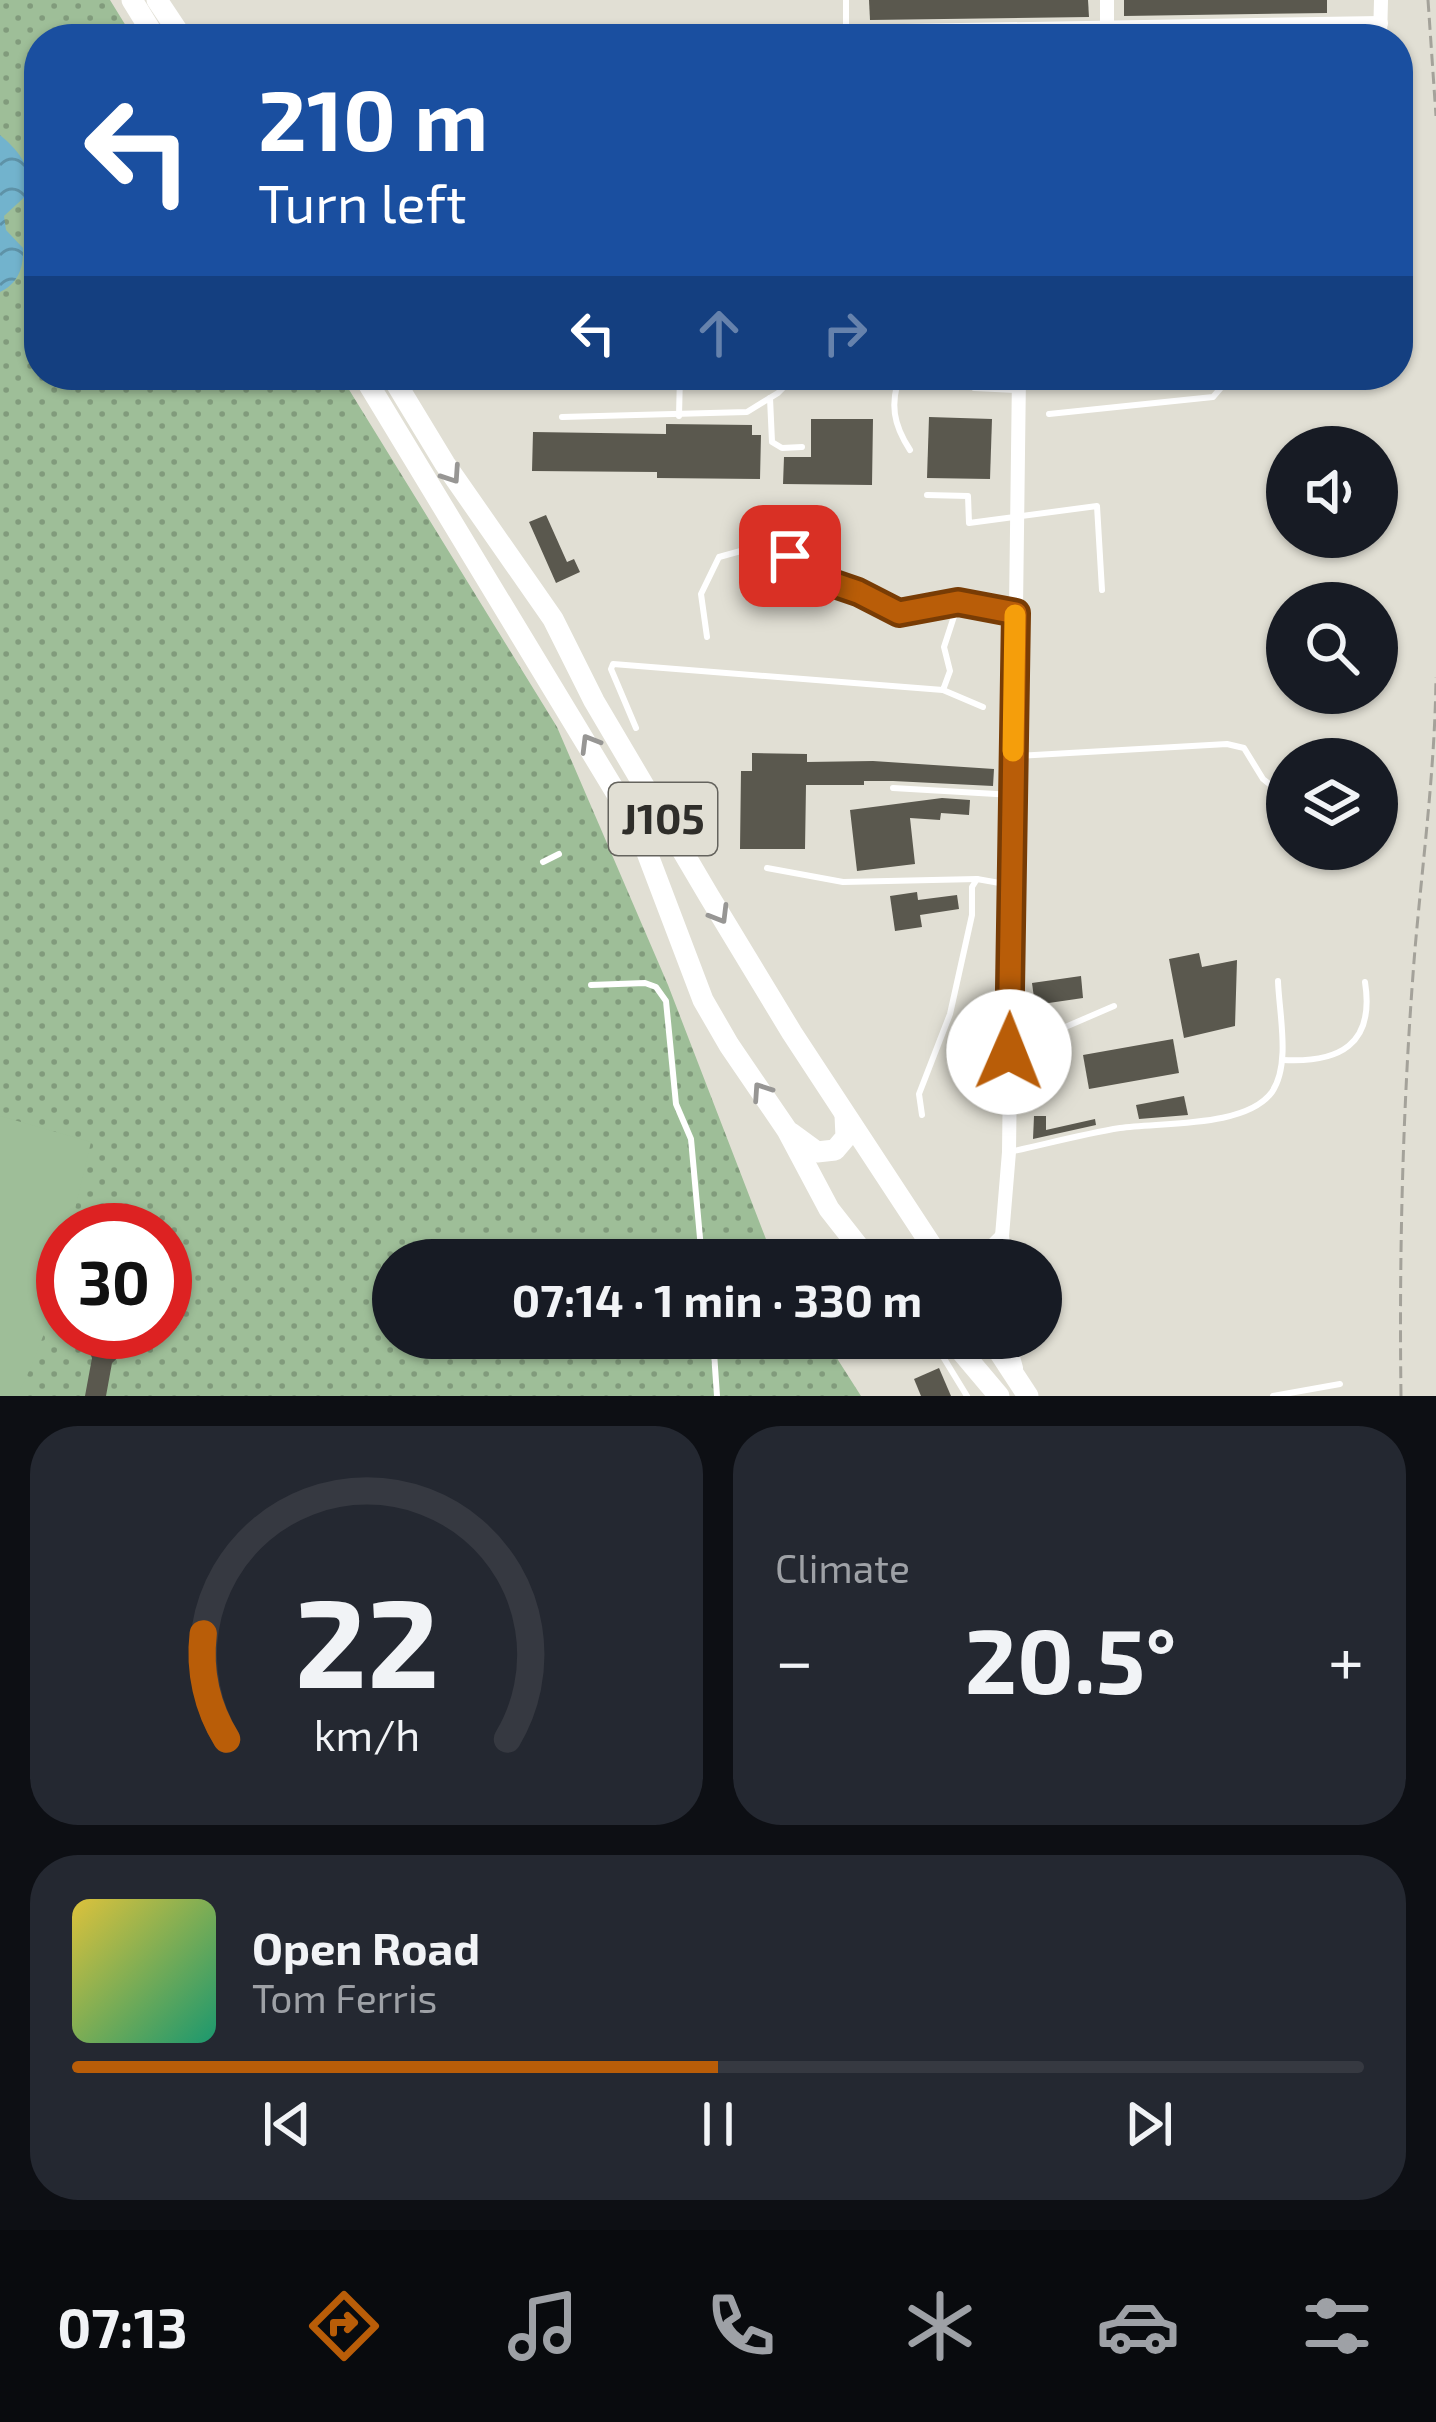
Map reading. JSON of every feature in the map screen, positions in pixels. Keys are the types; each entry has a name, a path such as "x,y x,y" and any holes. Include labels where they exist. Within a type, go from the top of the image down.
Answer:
{"main road":[{"name":"J105","path":"372,390 638,829 704,1000 728,1045 787,1130 829,1209 852,1239"},
{"name":"J105","path":"400,390 553,620 594,701 698,877 927,1239"},
{"path":"787,1130 817,1152 835,1150 846,1137 845,1114"},
{"path":"964,1359 999,1396"},
{"path":"1004,1359 1025,1391"}],"street":[{"path":"1002,1239 1009,1152 1019,390"},
{"path":"999,1239 1002,1236"},
{"path":"1015,1359 1025,1391"}],"lane":[{"path":"679,416 680,390"},
{"path":"562,417 747,412 779,390"},
{"path":"895,390 898,433 910,450"},
{"path":"1048,414 1213,397 1219,390"},
{"path":"770,398 772,442 782,448 802,447"},
{"path":"927,495 968,496 969,523 1097,506 1102,590"},
{"path":"707,638 701,594 718,557 748,549 790,556 820,579 899,613 958,602 1016,613"},
{"path":"943,690 950,671 944,647 958,602"},
{"path":"635,728 613,664 943,690 983,707"},
{"path":"1013,756 1227,744 1244,748 1266,781"},
{"path":"893,788 1013,794"},
{"path":"543,862 559,854"},
{"path":"767,868 866,883 977,879 1011,885"},
{"path":"922,1115 919,1094 950,1014 977,879"},
{"path":"1009,1152 1119,1129 1224,1118 1247,1111 1274,1088 1281,1060 1278,980"},
{"path":"1281,1060 1316,1062 1344,1051 1358,1038 1364,1021 1366,982"},
{"path":"591,985 645,983 656,987 666,1001 676,1104 691,1139 700,1239"},
{"path":"1009,1052 1114,1006"},
{"path":"714,1359 717,1396"},
{"path":"951,1359 968,1396 984,1376"},
{"path":"1273,1396 1340,1384"}],"path":[{"path":"1428,0 1436,116"},
{"path":"1401,1396 1400,1304 1415,951 1435,763 1436,676"}],"green space":[{"path":"0,0 110,0 125,24 24,24 24,390 349,390 557,727 668,985 766,1239 372,1239 372,1359 837,1359 861,1396 0,1396"},
{"path":"0,1116 91,1142 76,1203 36,1203 36,1354 17,1396 0,1396"}],"water":[{"path":"0,135 24,164 24,198 4,216 6,230 23,248 23,255 15,280 0,292"}],"building":[{"path":"869,0 1088,0 1089,17 870,20"},
{"path":"1124,0 1327,0 1327,13 1124,16"},
{"path":"929,417 992,419 990,479 927,478"},
{"path":"811,419 873,419 872,485 783,484 784,457 811,457"},
{"path":"666,424 752,425 752,435 761,435 760,479 532,471 533,432 666,434"},
{"path":"546,515 567,562 574,559 580,572 556,583 529,522"},
{"path":"752,753 807,754 807,762 994,769 993,786 893,781 806,785 805,849 740,849 741,771 752,771"},
{"path":"942,798 970,800 969,815 910,818 915,864 857,871 850,810"},
{"path":"917,892 918,900 957,895 959,909 920,915 922,927 895,931 890,896"},
{"path":"1199,953 1202,967 1237,960 1235,1026 1184,1038 1169,959"},
{"path":"1081,976 1083,998 1035,1005 1032,983"},
{"path":"1173,1039 1179,1073 1089,1089 1083,1055"},
{"path":"1184,1096 1188,1115 1139,1119 1136,1105"},
{"path":"1034,1116 1046,1116 1046,1130 1095,1119 1096,1125 1033,1139"},
{"path":"92,1359 116,1359 106,1396 85,1396"},
{"path":"939,1368 951,1396 921,1396 914,1379"}],"slow traffic":[{"path":"1013,751 1015,615"}],"route":[{"path":"790,556 820,579 899,613 958,602 1016,613 1009,1052"}]}
